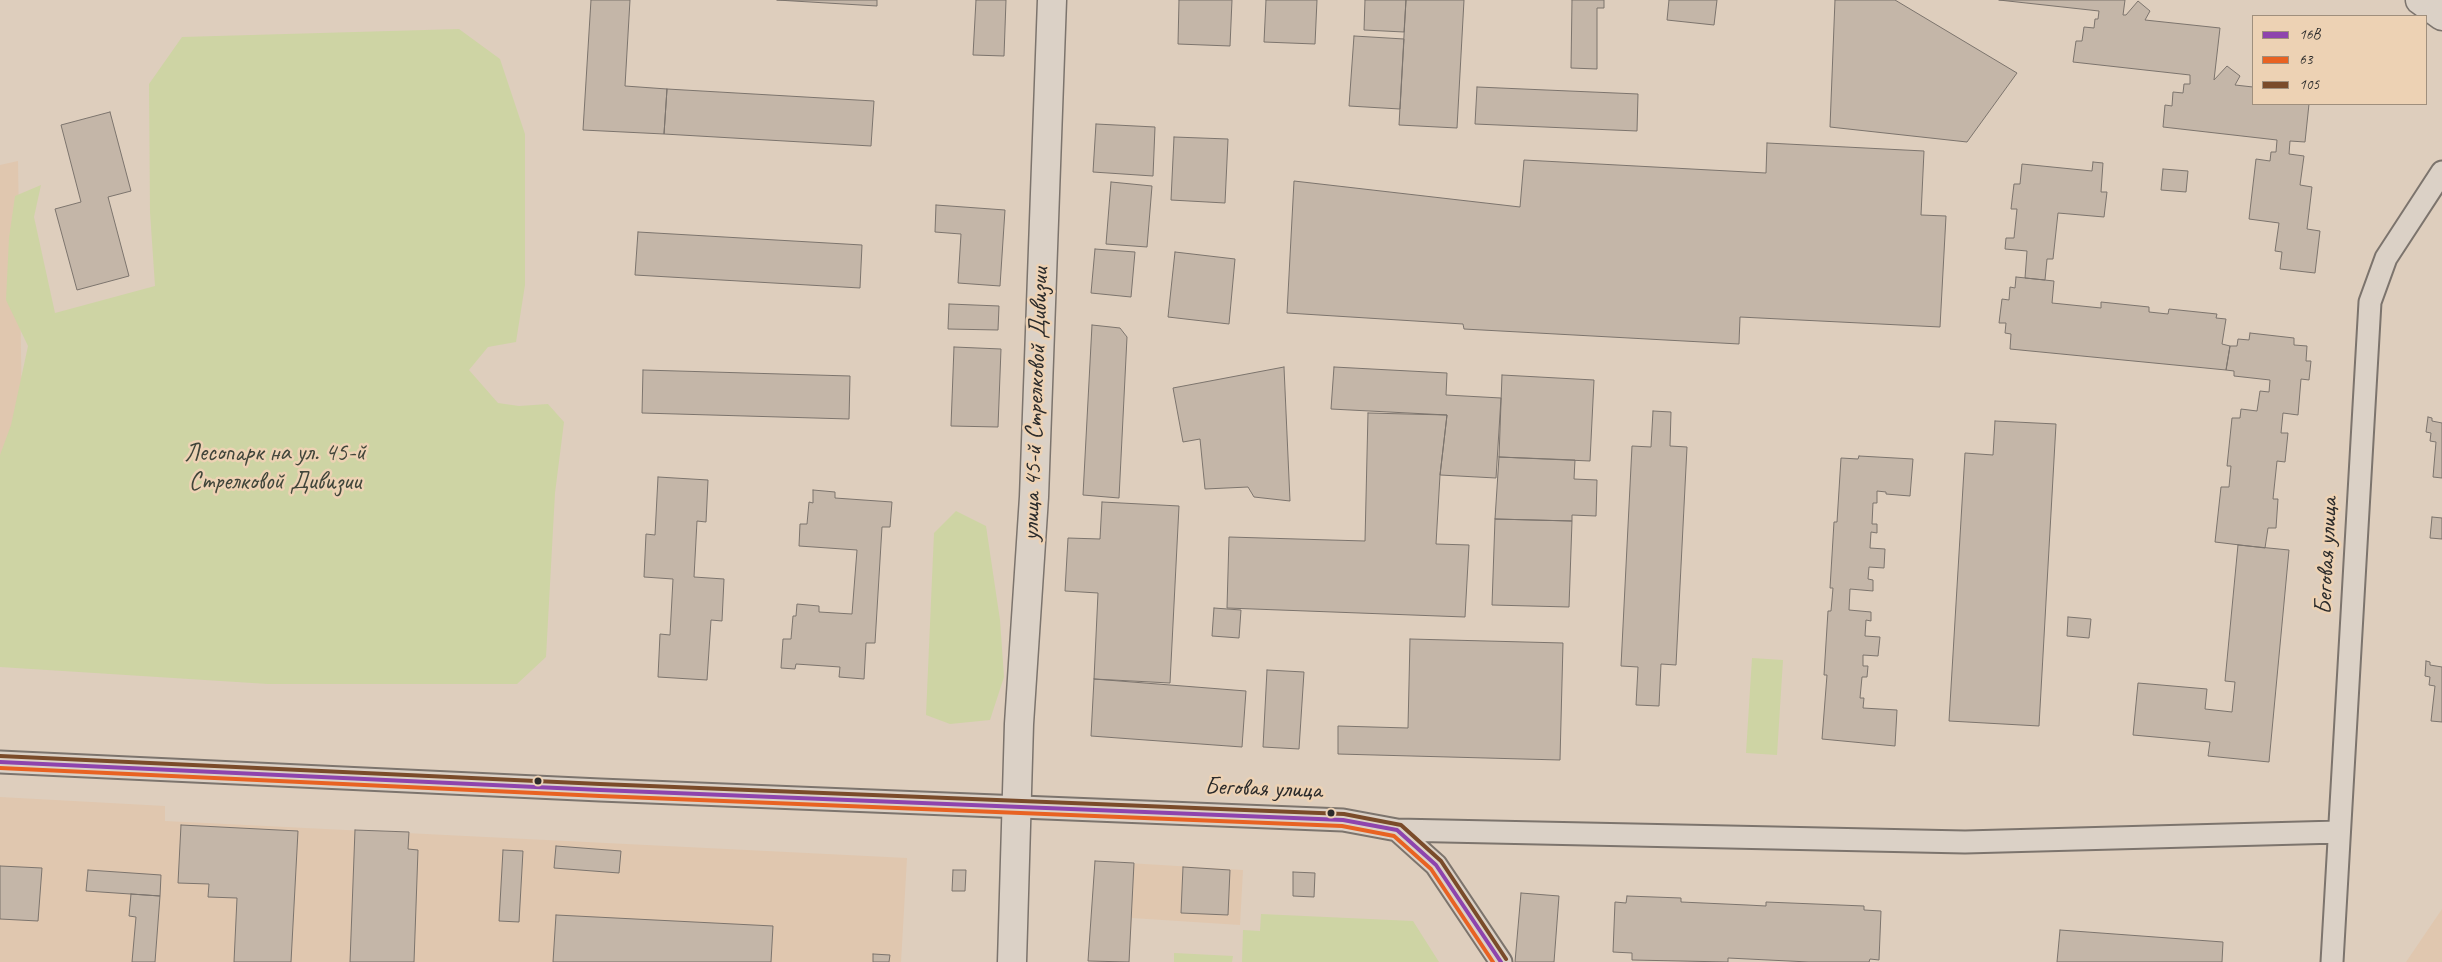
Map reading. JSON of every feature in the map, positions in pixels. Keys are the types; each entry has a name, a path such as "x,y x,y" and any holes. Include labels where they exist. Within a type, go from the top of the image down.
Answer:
{"main road":[{"name":"улица 45-й Стрелковой Дивизии","path":"1012,962 1019,724 1034,497 1052,0"},
{"path":"2420,0 2442,16"}],"street":[{"name":"Беговая улица","path":"2332,962 2370,302 2386,258 2442,172"},
{"path":"0,762 1017,808"},
{"name":"Беговая улица","path":"1017,808 1331,819 1397,830 1965,842 2338,832"},
{"path":"1397,830 1436,865 1501,962"}],"shaded area":[{"path":"18,161 23,480 0,482 0,165"},
{"path":"0,797 165,806 165,821 907,858 901,962 0,962"},
{"path":"1095,861 1243,870 1240,925 1132,918 1129,962 1088,961"},
{"path":"2442,909 2442,962 2406,962"}],"green space":[{"name":"Лесопарк на ул. 45-й Стрелковой Дивизии","path":"459,29 500,59 525,134 525,285 516,342 488,347 469,370 498,403 519,406 548,404 564,422 555,493 546,657 517,684 268,684 0,667 0,455 11,425 28,346 6,300 9,238 15,196 41,185 34,217 55,313 155,286 150,212 149,84 182,37"},
{"path":"956,511 986,526 1000,620 1004,677 990,720 950,724 926,715 934,533"},
{"path":"1752,658 1783,660 1777,755 1746,753"},
{"path":"1261,914 1413,921 1439,962 1242,962 1243,930 1260,931"},
{"path":"1174,953 1233,956 1232,962 1174,962"}],"building":[{"path":"591,0 630,0 625,86 667,89 664,134 583,130"},
{"path":"777,0 877,0 877,6"},
{"path":"976,0 1006,0 1004,56 973,55"},
{"path":"1179,0 1232,0 1230,46 1178,44"},
{"path":"1266,0 1317,0 1315,44 1264,42"},
{"path":"1365,0 1406,0 1404,32 1364,30"},
{"path":"1406,0 1464,0 1457,128 1399,125"},
{"path":"1572,0 1604,0 1604,8 1597,8 1597,69 1571,68"},
{"path":"1669,0 1717,0 1714,25 1667,20"},
{"path":"1835,0 1895,0 2017,73 1967,142 1830,127"},
{"path":"1999,0 2125,0 2123,15 2126,15 2138,1 2150,11 2145,20 2220,28 2214,80 2227,66 2240,76 2235,85 2252,87 2252,105 2309,105 2305,142 2290,141 2289,154 2304,156 2300,185 2312,187 2307,229 2320,231 2315,273 2280,269 2282,252 2275,251 2279,223 2249,219 2256,159 2270,161 2271,152 2276,152 2277,140 2163,127 2165,105 2172,106 2173,92 2183,93 2184,84 2190,84 2190,75 2073,62 2076,41 2082,41 2084,27 2094,28 2095,19 2098,19 2099,11"},
{"path":"1354,36 1404,39 1400,109 1349,106"},
{"path":"1477,87 1638,94 1637,131 1475,124"},
{"path":"667,89 874,101 871,146 664,134"},
{"path":"110,112 131,191 108,197 129,276 77,290 55,209 81,202 61,125"},
{"path":"1096,124 1155,127 1153,176 1093,172"},
{"path":"1174,137 1228,139 1225,203 1171,200"},
{"path":"1767,143 1924,151 1921,215 1946,216 1940,327 1740,317 1739,344 1464,329 1463,324 1287,313 1294,181 1520,207 1524,160 1766,173"},
{"path":"2093,162 2103,163 2101,192 2107,192 2104,217 2058,213 2053,259 2047,259 2045,280 2025,278 2027,251 2005,249 2006,238 2014,238 2017,209 2011,209 2014,184 2020,184 2022,164 2092,171"},
{"path":"2163,169 2188,171 2186,192 2161,190"},
{"path":"1111,182 1152,186 1147,247 1106,244"},
{"path":"936,205 1005,210 1000,286 958,283 961,234 935,232"},
{"path":"638,232 862,245 860,288 635,275"},
{"path":"1095,249 1135,252 1131,297 1091,293"},
{"path":"1175,252 1235,259 1229,324 1168,317"},
{"path":"2016,277 2054,281 2052,303 2101,308 2101,302 2149,307 2149,312 2168,314 2169,309 2217,314 2216,318 2226,319 2222,344 2230,346 2226,370 2010,349 2011,334 2005,333 2006,323 1999,323 2002,299 2009,300 2010,287 2015,288"},
{"path":"949,304 999,306 998,330 948,329"},
{"path":"1092,325 1120,328 1127,337 1119,498 1083,495"},
{"path":"2250,333 2294,338 2294,345 2307,346 2306,361 2311,361 2309,380 2301,379 2298,415 2283,413 2281,433 2288,433 2285,462 2277,461 2273,499 2278,499 2276,528 2268,528 2265,548 2215,542 2221,487 2229,487 2231,466 2227,466 2232,418 2240,418 2241,409 2257,411 2260,391 2269,392 2270,380 2234,376 2234,371 2226,370 2230,346 2237,346 2238,339 2249,340"},
{"path":"954,347 1001,349 998,427 951,426"},
{"path":"1284,367 1290,501 1254,497 1248,487 1205,489 1200,439 1183,442 1173,388"},
{"path":"1334,367 1447,373 1446,395 1501,398 1496,478 1440,475 1447,415 1331,409"},
{"path":"643,370 850,376 849,419 642,413"},
{"path":"1502,375 1594,380 1590,461 1499,457"},
{"path":"1653,411 1671,412 1670,446 1687,447 1676,665 1661,664 1659,706 1636,705 1638,667 1621,666 1632,446 1651,447"},
{"path":"1368,413 1447,415 1440,475 1436,544 1469,545 1465,617 1227,608 1229,537 1365,541"},
{"path":"2428,417 2432,418 2432,421 2442,423 2442,478 2433,477 2436,442 2430,441 2431,433 2426,432"},
{"path":"1995,421 2056,424 2039,726 1949,721 1965,453 1993,455"},
{"path":"1859,456 1913,459 1910,496 1886,494 1886,492 1877,491 1877,503 1873,503 1872,524 1877,524 1877,533 1871,532 1870,548 1885,549 1884,568 1869,567 1868,579 1873,580 1873,591 1850,589 1849,610 1871,612 1871,621 1866,620 1865,636 1880,637 1878,656 1863,655 1863,666 1868,666 1867,677 1862,677 1860,698 1864,698 1863,708 1897,710 1895,746 1822,739 1827,675 1824,675 1828,611 1831,611 1833,588 1830,588 1834,522 1837,522 1841,458 1858,459"},
{"path":"1499,457 1575,460 1574,479 1597,480 1596,516 1572,515 1572,521 1495,519"},
{"path":"658,477 708,480 706,522 697,521 694,577 724,579 722,621 711,620 707,680 658,677 660,634 670,635 673,579 644,577 646,534 655,535"},
{"path":"813,490 835,492 835,498 892,502 890,527 882,527 875,643 866,643 864,679 839,677 840,667 796,664 795,669 781,668 783,639 791,639 793,616 796,616 797,604 819,606 819,612 852,614 857,550 799,546 800,524 807,524 809,502 813,503"},
{"path":"1102,502 1179,506 1170,683 1094,679 1098,593 1065,591 1068,538 1100,539"},
{"path":"2432,517 2442,518 2442,539 2430,538"},
{"path":"1495,519 1572,521 1569,607 1492,605"},
{"path":"2238,545 2289,550 2269,762 2208,756 2210,742 2133,735 2138,683 2207,689 2205,709 2232,712 2235,682 2225,681"},
{"path":"1214,608 1241,610 1239,638 1212,636"},
{"path":"2068,617 2091,619 2089,638 2067,636"},
{"path":"1410,639 1563,643 1560,760 1338,754 1338,726 1408,728"},
{"path":"2426,661 2430,662 2430,665 2442,667 2442,722 2431,721 2435,686 2429,685 2430,677 2425,676"},
{"path":"1267,670 1304,672 1299,749 1263,747"},
{"path":"1094,679 1246,691 1242,747 1091,736"},
{"path":"181,825 298,831 291,962 234,962 237,898 208,897 209,884 178,883"},
{"path":"355,830 409,832 408,849 418,850 414,962 350,962"},
{"path":"556,846 621,851 619,873 554,868"},
{"path":"503,850 523,851 519,922 499,921"},
{"path":"1095,861 1134,863 1129,962 1088,961"},
{"path":"0,866 42,868 38,921 0,919"},
{"path":"1183,867 1230,870 1228,915 1181,913"},
{"path":"88,870 161,875 160,896 86,891"},
{"path":"953,870 966,870 965,891 952,891"},
{"path":"1293,872 1315,873 1314,897 1293,896"},
{"path":"1521,893 1559,896 1554,962 1515,962"},
{"path":"131,894 160,896 155,962 132,962 136,917 129,916"},
{"path":"1627,896 1681,898 1681,902 1766,906 1766,902 1864,906 1864,910 1881,911 1879,960 1870,959 1869,962 1809,962 1728,958 1728,962 1632,960 1632,953 1613,952 1615,902 1626,903"},
{"path":"556,915 773,926 771,962 553,962"},
{"path":"2060,930 2223,942 2222,962 2057,962"},
{"path":"873,954 890,955 889,962 873,962"}],"transit line":[{"name":"105","path":"0,756 600,784 1344,814 1401,825 1441,861 1506,959"},
{"name":"16В","path":"0,762 600,790 1343,820 1397,830 1436,865 1501,962"},
{"name":"63","path":"0,768 600,796 1342,826 1394,836 1431,869 1493,962"}]}
